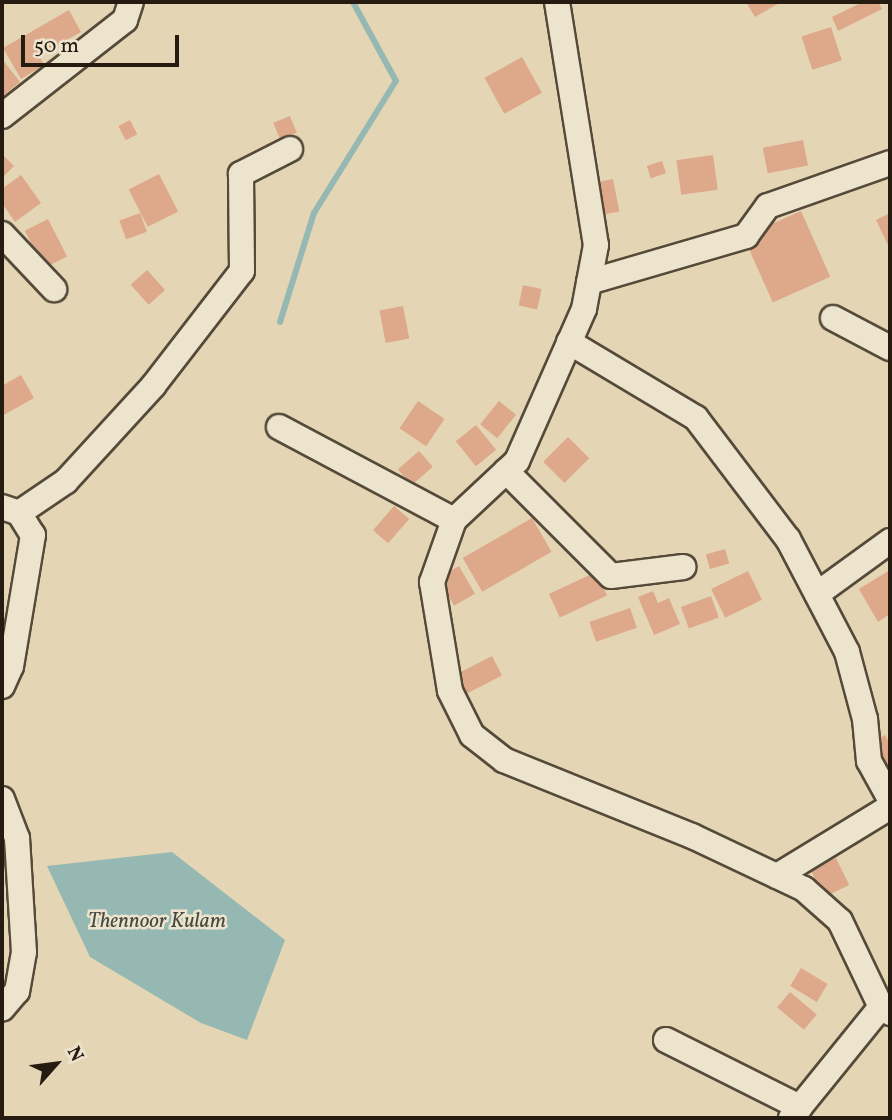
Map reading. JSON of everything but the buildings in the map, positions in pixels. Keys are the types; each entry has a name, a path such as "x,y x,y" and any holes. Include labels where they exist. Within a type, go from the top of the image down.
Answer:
{"street":[{"path":"2,116 125,20 131,2"},
{"path":"557,2 596,245 584,309 517,461 454,520 432,582 450,691 472,735 504,760 692,836 804,889 839,920 886,1010 795,1113 666,1040"},
{"path":"2,686 10,666 33,535 10,510 66,481 153,386 242,271 241,174 290,149"},
{"path":"589,282 746,236 768,206 890,163"},
{"path":"2,234 54,289"},
{"path":"832,318 890,348"},
{"path":"569,342 696,418 788,539 847,652 864,719 869,761 890,799"},
{"path":"279,427 454,520"},
{"path":"506,471 611,576 683,567"},
{"path":"817,594 890,541"},
{"path":"2,799 17,838 10,860 24,952 17,991 2,1009"},
{"path":"777,876 890,807"}],"water":[{"name":"Thennoor Kulam","path":"172,852 285,940 247,1040 201,1023 90,957 47,866"}],"waterway":[{"path":"280,322 314,213 396,81 353,2"}]}
